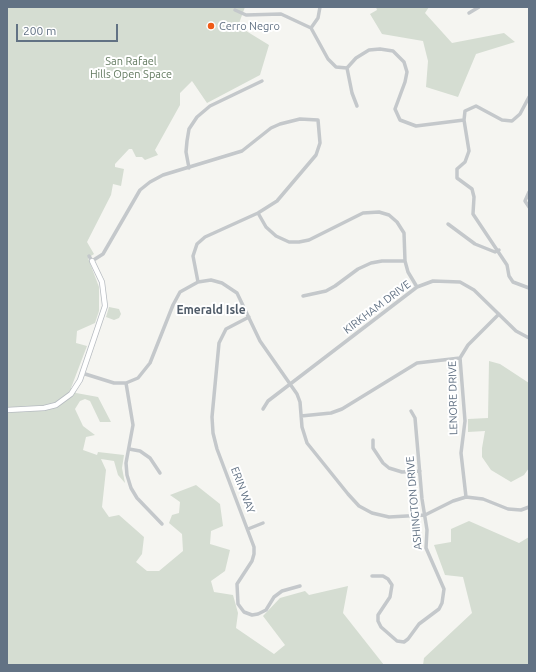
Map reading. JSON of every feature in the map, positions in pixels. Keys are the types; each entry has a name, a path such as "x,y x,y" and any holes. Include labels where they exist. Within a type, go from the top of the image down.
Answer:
{"street":[{"path":"311,28 318,18 320,7"},
{"path":"469,13 479,7"},
{"path":"235,10 246,15 281,14 311,28 328,59 336,67 347,68"},
{"path":"347,68 356,58 369,50 380,49 393,51 404,62 407,72 406,82 395,109 400,120 416,126 464,120"},
{"path":"347,68 352,93 357,106"},
{"path":"189,168 186,155 186,141 191,126 199,114 210,106 262,81"},
{"path":"529,97 520,114 512,121 502,120 476,106 465,112 464,120 469,151 465,162 457,169 457,178 472,189 474,197 473,214 499,250 507,264 509,276 513,282 529,288"},
{"path":"92,261 103,254 108,247 140,190 163,175 242,151 271,128 280,124 300,119 316,119 319,121 320,144 316,155 278,201 258,213 205,237 199,242 193,256 198,282"},
{"path":"529,192 525,201 529,207"},
{"path":"258,213 266,227 276,236 289,242 309,240 364,213 379,212 388,215 401,228 406,241 405,261 408,272 417,287"},
{"path":"448,224 475,244 494,252 499,250"},
{"path":"7,410 44,408 56,404 73,391 82,373 104,311 105,300 102,282 89,256"},
{"path":"303,296 326,291 358,269 371,263 382,261 405,261"},
{"path":"82,373 108,382 126,383 138,378 146,369 176,298 186,288 198,282 217,281 228,286 237,293 260,341 291,383 299,398 303,433 308,443 359,506 381,516 403,517 425,515 453,501 466,497 483,499 508,509 521,510 529,507"},
{"name":"KIRKHAM DRIVE","path":"263,408 268,401 417,287 434,281 460,282 474,290 516,331 529,338"},
{"name":"LENORE DRIVE","path":"466,497 462,453 465,421 460,358 468,345 499,314"},
{"name":"ERIN WAY","path":"249,317 226,329 219,343 212,417 213,433 217,449 248,528 254,554 237,584 238,604 244,612 252,615 258,614 266,610 274,597 282,591 300,586"},
{"path":"301,416 331,413 342,409 417,363 460,358"},
{"path":"126,383 133,421 126,463 127,476 131,488 137,498 162,524"},
{"name":"ASHINGTON DRIVE","path":"372,576 383,576 388,579 392,585 390,597 378,615 380,627 397,641 404,642 420,624 439,609 444,596 444,589 427,552 416,418 411,411"},
{"path":"373,440 374,448 383,464 389,468 402,472 420,471"},
{"path":"129,448 140,451 150,458 160,474"},
{"path":"248,528 264,523"}],"green space":[{"name":"San Rafael Hills Open Space","path":"7,7 245,7 238,26 269,45 260,75 207,103 192,81 180,93 180,105 155,150 158,155 145,160 142,157 136,157 132,149 129,149 115,164 115,167 124,169 121,186 113,184 111,195 87,242 94,254 88,258 99,287 99,311 95,323 77,331 76,343 87,346 71,388 76,393 98,397 111,422 100,422 90,401 85,399 80,401 75,409 83,426 95,435 86,437 83,450 97,455 98,452 124,455 122,468 125,483 118,475 114,461 101,459 106,470 102,507 109,517 119,515 144,537 142,554 136,562 147,571 159,571 183,551 182,534 169,523 172,515 179,513 180,502 170,495 196,485 220,504 223,526 211,531 210,544 230,550 225,571 211,581 214,592 233,595 238,613 236,628 274,654 285,645 263,616 280,598 305,591 309,595 348,586 343,613 384,665 7,665"},
{"path":"376,7 429,7 425,13 452,43 504,33 515,42 476,54 458,97 426,87 428,61 423,41 382,34 370,14 377,10"},
{"path":"109,307 119,309 121,314 119,318 114,320 106,317"},
{"path":"489,361 500,364 529,383 529,468 524,475 511,482 491,470 482,457 485,431 468,432 468,419 488,418"},
{"path":"469,521 519,543 529,537 529,665 423,665 424,658 472,613 463,577 445,575 434,545 451,542 451,529"}],"place":[{"name":"Cerro Negro","path":"211,26"}],"district":[{"name":"Emerald Isle","path":"211,310"}]}
